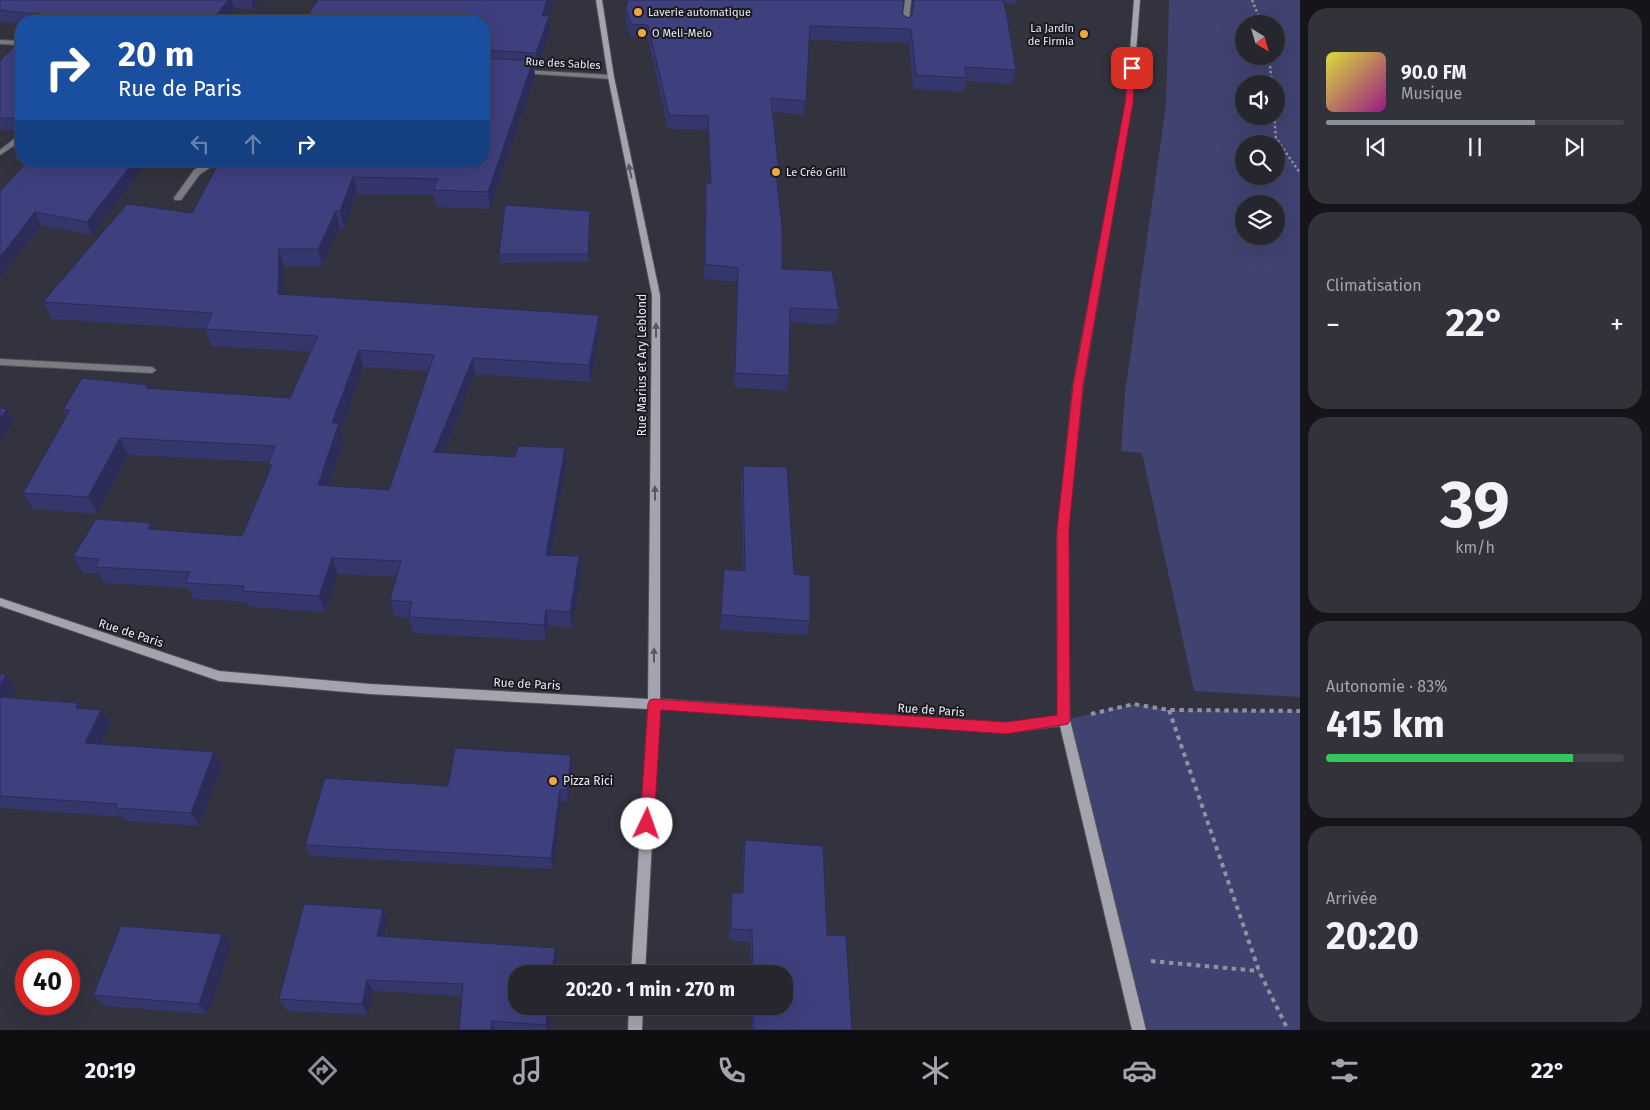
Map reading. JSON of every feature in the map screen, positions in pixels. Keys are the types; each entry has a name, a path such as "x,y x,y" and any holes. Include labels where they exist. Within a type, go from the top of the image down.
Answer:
{"street":[{"name":"Rue Marius et Ary Leblond","path":"599,0 611,77 656,295 654,704 639,965"},
{"path":"905,28 908,0"},
{"path":"1137,0 1129,103 1078,386 1063,529 1064,720 1139,1030"},
{"path":"0,42 15,43"},
{"name":"Rue des Sables","path":"513,71 611,77"},
{"path":"0,153 15,142"},
{"path":"178,198 197,172 206,167"},
{"path":"0,362 152,370"},
{"name":"Rue de Paris","path":"0,602 218,676 370,689 654,704 1006,728 1064,720"},
{"path":"635,1030 636,1015"}],"path":[{"path":"1252,0 1258,15"},
{"path":"1275,125 1276,138 1300,173"},
{"path":"1064,720 1134,704 1168,710 1300,711"},
{"path":"1168,710 1259,971 1288,1030"},
{"path":"1122,958 1259,971"}],"shaded area":[{"path":"1169,0 1300,0 1300,697 1194,691 1142,453 1121,451 1125,393 1166,105"},
{"path":"1134,704 1169,710 1300,711 1300,1030 1139,1030 1064,720"}],"building":[{"path":"0,0 228,0 217,15 45,15 0,10"},
{"path":"318,0 547,0 542,16 549,16 536,53 490,50 490,15 308,15"},
{"path":"628,0 904,0 902,14 908,18 912,15 914,0 1003,0 1016,70 965,67 967,78 916,75 911,29 810,26 806,101 771,98 779,173 776,173 782,226 782,269 832,271 839,310 790,308 789,376 735,373 738,268 705,264 706,183 711,183 708,116 669,115 648,25 631,24 626,8"},
{"path":"15,45 15,118 0,118 0,61"},
{"path":"490,58 533,61 488,192 433,190 438,179 353,177 340,211 336,211 318,249 279,249 278,294 599,315 589,365 473,358 434,452 515,457 518,446 565,448 546,555 579,556 570,612 546,610 544,625 409,617 412,602 390,600 401,561 332,558 319,596 242,591 244,586 185,583 190,572 95,567 99,559 73,557 96,519 151,523 148,529 242,536 272,465 268,465 275,446 120,438 88,497 23,493 70,410 63,410 82,378 148,385 146,388 290,398 318,336 205,329 212,313 43,302 127,204 192,213 217,167 490,167","holes":["359,350 434,355 389,490 318,485 339,423 332,423"]},
{"path":"22,167 129,167 87,222 35,212 0,257 0,191"},
{"path":"505,205 590,211 588,254 499,254"},
{"path":"0,408 7,409 0,418"},
{"path":"743,466 787,467 794,574 810,576 810,621 721,615 724,569 745,571"},
{"path":"0,674 6,675 0,685"},
{"path":"0,697 78,703 76,708 101,710 85,743 214,752 191,813 116,808 117,804 0,796"},
{"path":"455,748 571,755 567,789 560,790 551,858 305,845 325,778 448,786"},
{"path":"745,840 823,846 827,935 846,936 852,1030 754,1030 753,1015 793,1015 793,965 753,965 752,930 731,929 732,893 743,893"},
{"path":"304,904 383,909 377,936 555,948 553,965 508,965 508,1015 547,1015 546,1025 492,1021 491,1030 459,1030 463,984 367,980 362,1004 279,999"},
{"path":"121,926 222,934 199,1004 93,995"}],"place":[{"name":"Laverie automatique","path":"638,12"},
{"name":"O Meli-Melo","path":"642,33"},
{"name":"La Jardin de Firmia","path":"1084,34"},
{"name":"Le Créo Grill","path":"776,172"},
{"name":"Pizza Rici","path":"553,781"}],"route":[{"path":"647,824 654,704 1006,728 1064,720 1062,538 1078,386 1129,103 1132,68"}]}
